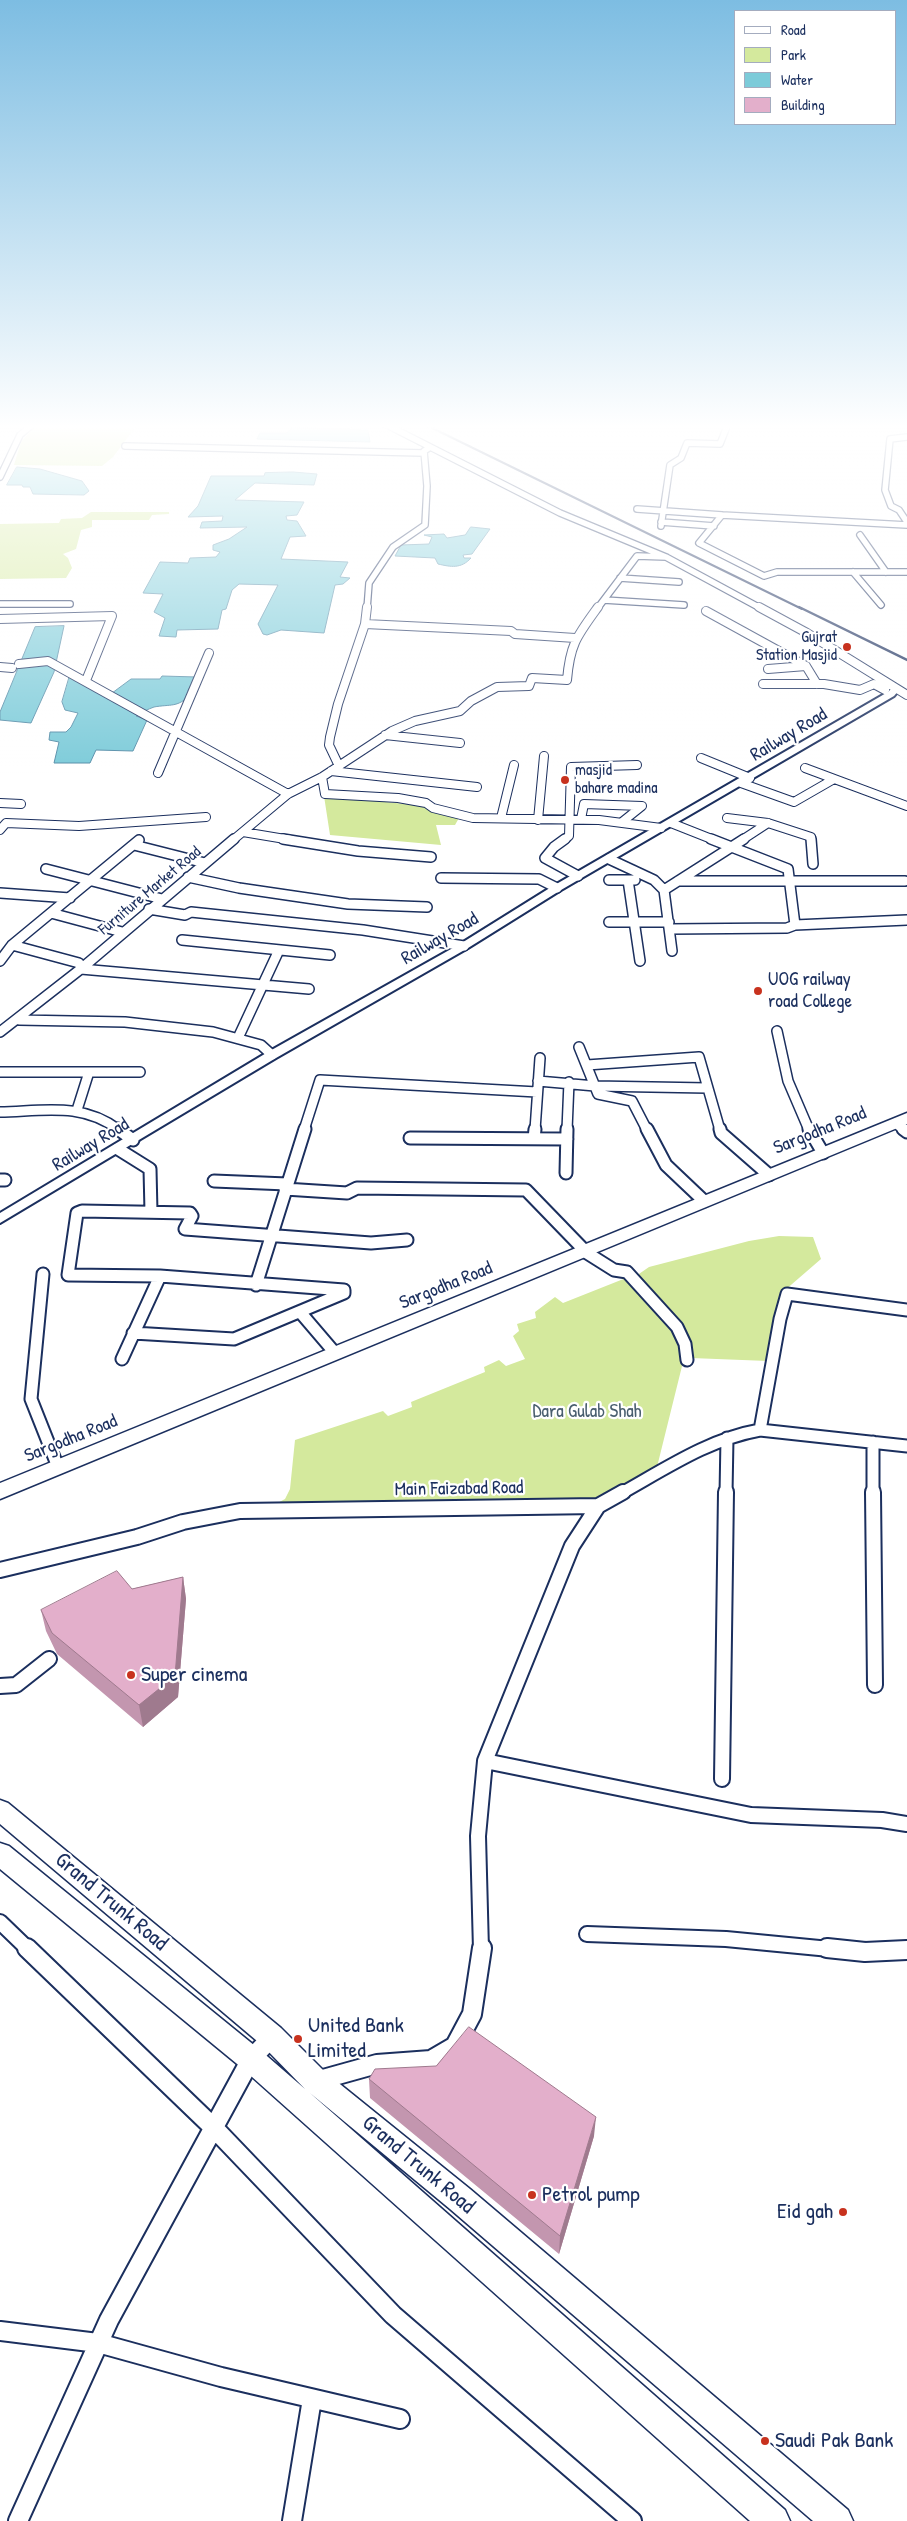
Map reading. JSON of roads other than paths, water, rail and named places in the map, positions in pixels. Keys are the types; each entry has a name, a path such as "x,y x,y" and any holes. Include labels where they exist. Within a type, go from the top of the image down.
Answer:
{"main road":[{"name":"Sargodha Road","path":"0,1491 586,1252 704,1201 823,1153 904,1124"},
{"name":"Grand Trunk Road","path":"0,1810 272,2037 316,2081 460,2199 836,2521"},
{"name":"Grand Trunk Road","path":"0,1854 251,2059 774,2521"}],"street":[{"path":"339,766 329,745 330,737 338,704 365,624 370,583 393,547 401,542"},
{"path":"629,542 666,557 807,633 894,692"},
{"path":"700,542 699,543 764,576 789,569 907,572"},
{"path":"865,542 886,572"},
{"name":"Furniture Market Road","path":"0,1032 19,1020 81,969 122,932 288,794 322,778 385,736 415,721 445,716 460,711 472,701 497,687 528,686 532,678 567,680 569,657 575,638 637,556 666,557"},
{"path":"853,572 881,605"},
{"path":"620,578 679,582"},
{"path":"604,600 684,605"},
{"path":"0,604 70,604"},
{"path":"706,611 806,666 817,684"},
{"path":"0,619 112,616 87,678"},
{"path":"365,624 511,632 515,634 575,638"},
{"path":"158,773 210,653"},
{"path":"0,667 48,661 288,794"},
{"path":"768,669 806,666"},
{"path":"763,684 817,684 846,686 860,690 874,684 894,692 907,694"},
{"name":"Railway Road","path":"0,1219 272,1055 464,946 578,876 746,781 894,692"},
{"path":"385,736 460,743"},
{"path":"538,820 544,756"},
{"path":"701,758 746,781 794,802 834,779"},
{"path":"501,818 514,765"},
{"path":"578,876 545,858 554,847 568,836 567,820 571,790 571,768 637,765"},
{"path":"805,768 907,806"},
{"path":"331,771 477,786"},
{"path":"322,778 325,794 398,798 426,803 433,808 473,818 622,822 661,828"},
{"path":"0,803 21,804"},
{"path":"581,820 584,804 642,806 622,822"},
{"path":"0,830 6,823 86,825 206,816"},
{"path":"727,818 768,823 811,837 813,864"},
{"path":"671,823 788,869 794,925"},
{"path":"664,890 768,823"},
{"path":"243,832 358,850 431,857"},
{"path":"0,961 12,945 137,843 205,863"},
{"path":"609,858 654,880 664,890 672,951"},
{"path":"46,869 162,899"},
{"path":"188,877 239,888 348,904 427,907"},
{"path":"441,878 538,879 558,888"},
{"path":"609,880 654,880"},
{"path":"628,880 640,961"},
{"path":"678,881 905,881"},
{"path":"0,893 70,898"},
{"path":"149,910 186,916 191,912 409,936 464,946"},
{"path":"51,914 122,932"},
{"path":"609,922 634,922 670,926 787,928 794,925 907,920"},
{"path":"182,940 330,955"},
{"path":"12,945 79,963 81,969 309,989"},
{"path":"238,1038 261,985 279,950"},
{"path":"19,1020 125,1022 214,1032 261,1045 272,1055"},
{"path":"777,1031 788,1081 803,1119 823,1153"},
{"path":"579,1047 598,1094 634,1103 666,1165 704,1201"},
{"path":"534,1139 540,1058"},
{"path":"587,1065 699,1058 721,1133 769,1175"},
{"path":"0,1072 140,1072"},
{"path":"77,1110 89,1072"},
{"path":"256,1285 320,1080 538,1087 569,1082 595,1086 707,1088"},
{"path":"566,1173 569,1082"},
{"path":"0,1112 77,1110 106,1120 133,1140"},
{"path":"410,1138 567,1139"},
{"path":"118,1149 150,1169 151,1212"},
{"path":"214,1181 348,1193 357,1188 526,1190 586,1252 616,1273 626,1272 646,1293 680,1332 686,1344 687,1360"},
{"path":"132,1333 234,1339 344,1293 344,1290 256,1285 160,1276 68,1275 77,1213 82,1211 192,1214 185,1230 370,1243 407,1240"},
{"path":"43,1274 31,1399 58,1467"},
{"path":"122,1359 132,1333 160,1276"},
{"path":"760,1430 780,1319 787,1294 907,1310"},
{"path":"300,1312 335,1353"},
{"name":"Main Faizabad Road","path":"0,1570 137,1537 183,1522 240,1510 598,1506 704,1447 727,1438 760,1430 907,1446"},
{"path":"722,1779 727,1438"},
{"path":"873,1442 875,1685"},
{"path":"316,2081 377,2064 431,2060 455,2046 472,2014 482,1945 478,1836 484,1761 572,1546 598,1506"},
{"path":"0,1686 16,1685 49,1659"},
{"path":"484,1761 751,1815 882,1820 907,1824"},
{"path":"0,1922 214,2128 393,2315 632,2521"},
{"path":"587,1934 726,1939 865,1952 907,1950"},
{"path":"18,2521 98,2344 251,2059 272,2037"},
{"path":"0,2331 98,2344 400,2420"},
{"path":"292,2521 312,2399"}],"water":[{"path":"222,542 288,542 281,559 348,562 340,577 350,578 343,584 335,585 324,633 281,630 267,635 263,634 258,624 278,585 239,584 232,590 226,609 222,610 218,629 177,630 176,637 159,636 165,618 154,612 163,594 143,593 160,562 188,563 190,558 216,557 220,552 213,550 213,545"},
{"path":"430,542 481,542 472,554 463,555 464,558 471,558 460,566 438,564 435,558 395,556 401,545 429,544"},
{"path":"64,626 54,672 31,723 0,720 0,712 35,627"},
{"path":"70,675 108,696 131,679 160,679 162,676 197,677 188,690 190,694 182,702 174,705 154,707 136,716 147,720 133,751 96,750 90,763 54,763 59,742 49,740 50,732 66,732 71,727 78,713 65,710 62,702"}],"railway":[{"path":"664,542 802,609"},
{"path":"799,607 907,660"}],"place":[{"name":"Gujrat Station Masjid","path":"847,647"},
{"name":"masjid bahare madina","path":"565,780"},
{"name":"UOG railway road College","path":"758,991"},
{"name":"Super cinema","path":"131,1675"},
{"name":"United Bank Limited","path":"298,2039"},
{"name":"Petrol pump","path":"532,2195"},
{"name":"Eid gah","path":"843,2212"},
{"name":"Saudi Pak Bank","path":"765,2441"}],"park label":[{"name":"Dara Gulab Shah","path":"587,1412"}]}
